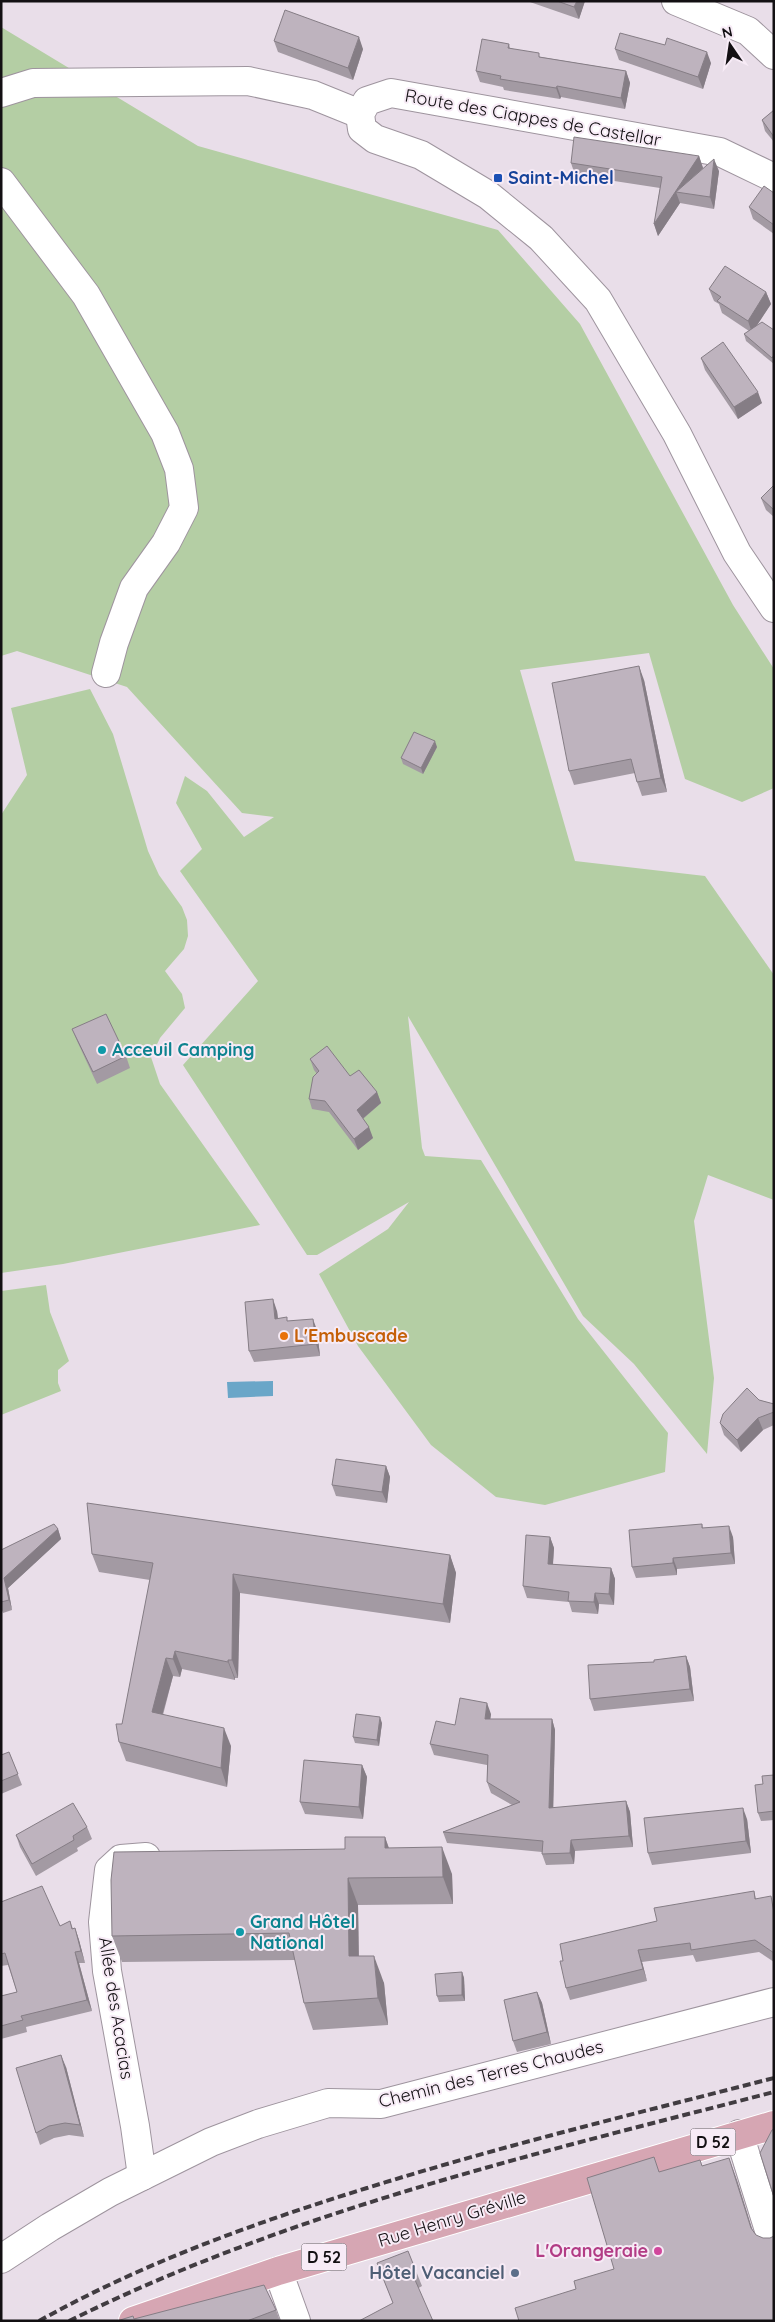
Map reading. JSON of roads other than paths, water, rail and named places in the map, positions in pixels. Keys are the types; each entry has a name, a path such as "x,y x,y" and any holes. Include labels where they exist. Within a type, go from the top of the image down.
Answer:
{"main road":[{"name":"Rue Henry Gréville","path":"133,2321 278,2271 774,2125"}],"street":[{"path":"676,1 748,31 774,55"},
{"path":"1,93 33,83 248,81 313,95 360,114 362,129 375,139 421,155 488,194 541,238 598,300 677,434 736,554 774,608"},
{"name":"Route des Ciappes de Castellar","path":"360,114 367,100 391,93 720,152 774,178"},
{"path":"1,182 86,295 165,433 179,469 184,508 166,543 134,588 114,643 106,673"},
{"name":"Allée des Acacias","path":"142,2176 135,2126 107,1971 103,1922 109,1870 121,1859 169,1857"},
{"name":"Chemin des Terres Chaudes","path":"1,2259 50,2227 142,2176 175,2162 211,2142 258,2124 328,2103 381,2104 774,2002"},
{"path":"739,2134 774,2246"},
{"path":"278,2271 296,2321"}],"water":[{"path":"273,1381 273,1396 228,1398 227,1382"}],"railway":[{"path":"39,2321 78,2300 159,2263 241,2230 325,2201 519,2144 774,2078"},
{"path":"69,2321 153,2282 239,2248 415,2188 594,2138 774,2092"}],"place":[{"name":"Saint-Michel","path":"498,178"},
{"name":"Acceuil Camping","path":"102,1050"},
{"name":"L'Embuscade","path":"284,1336"},
{"name":"Grand Hôtel National","path":"240,1932"},
{"name":"L'Orangeraie","path":"658,2251"},
{"name":"Hôtel Vacanciel","path":"515,2273"}]}
